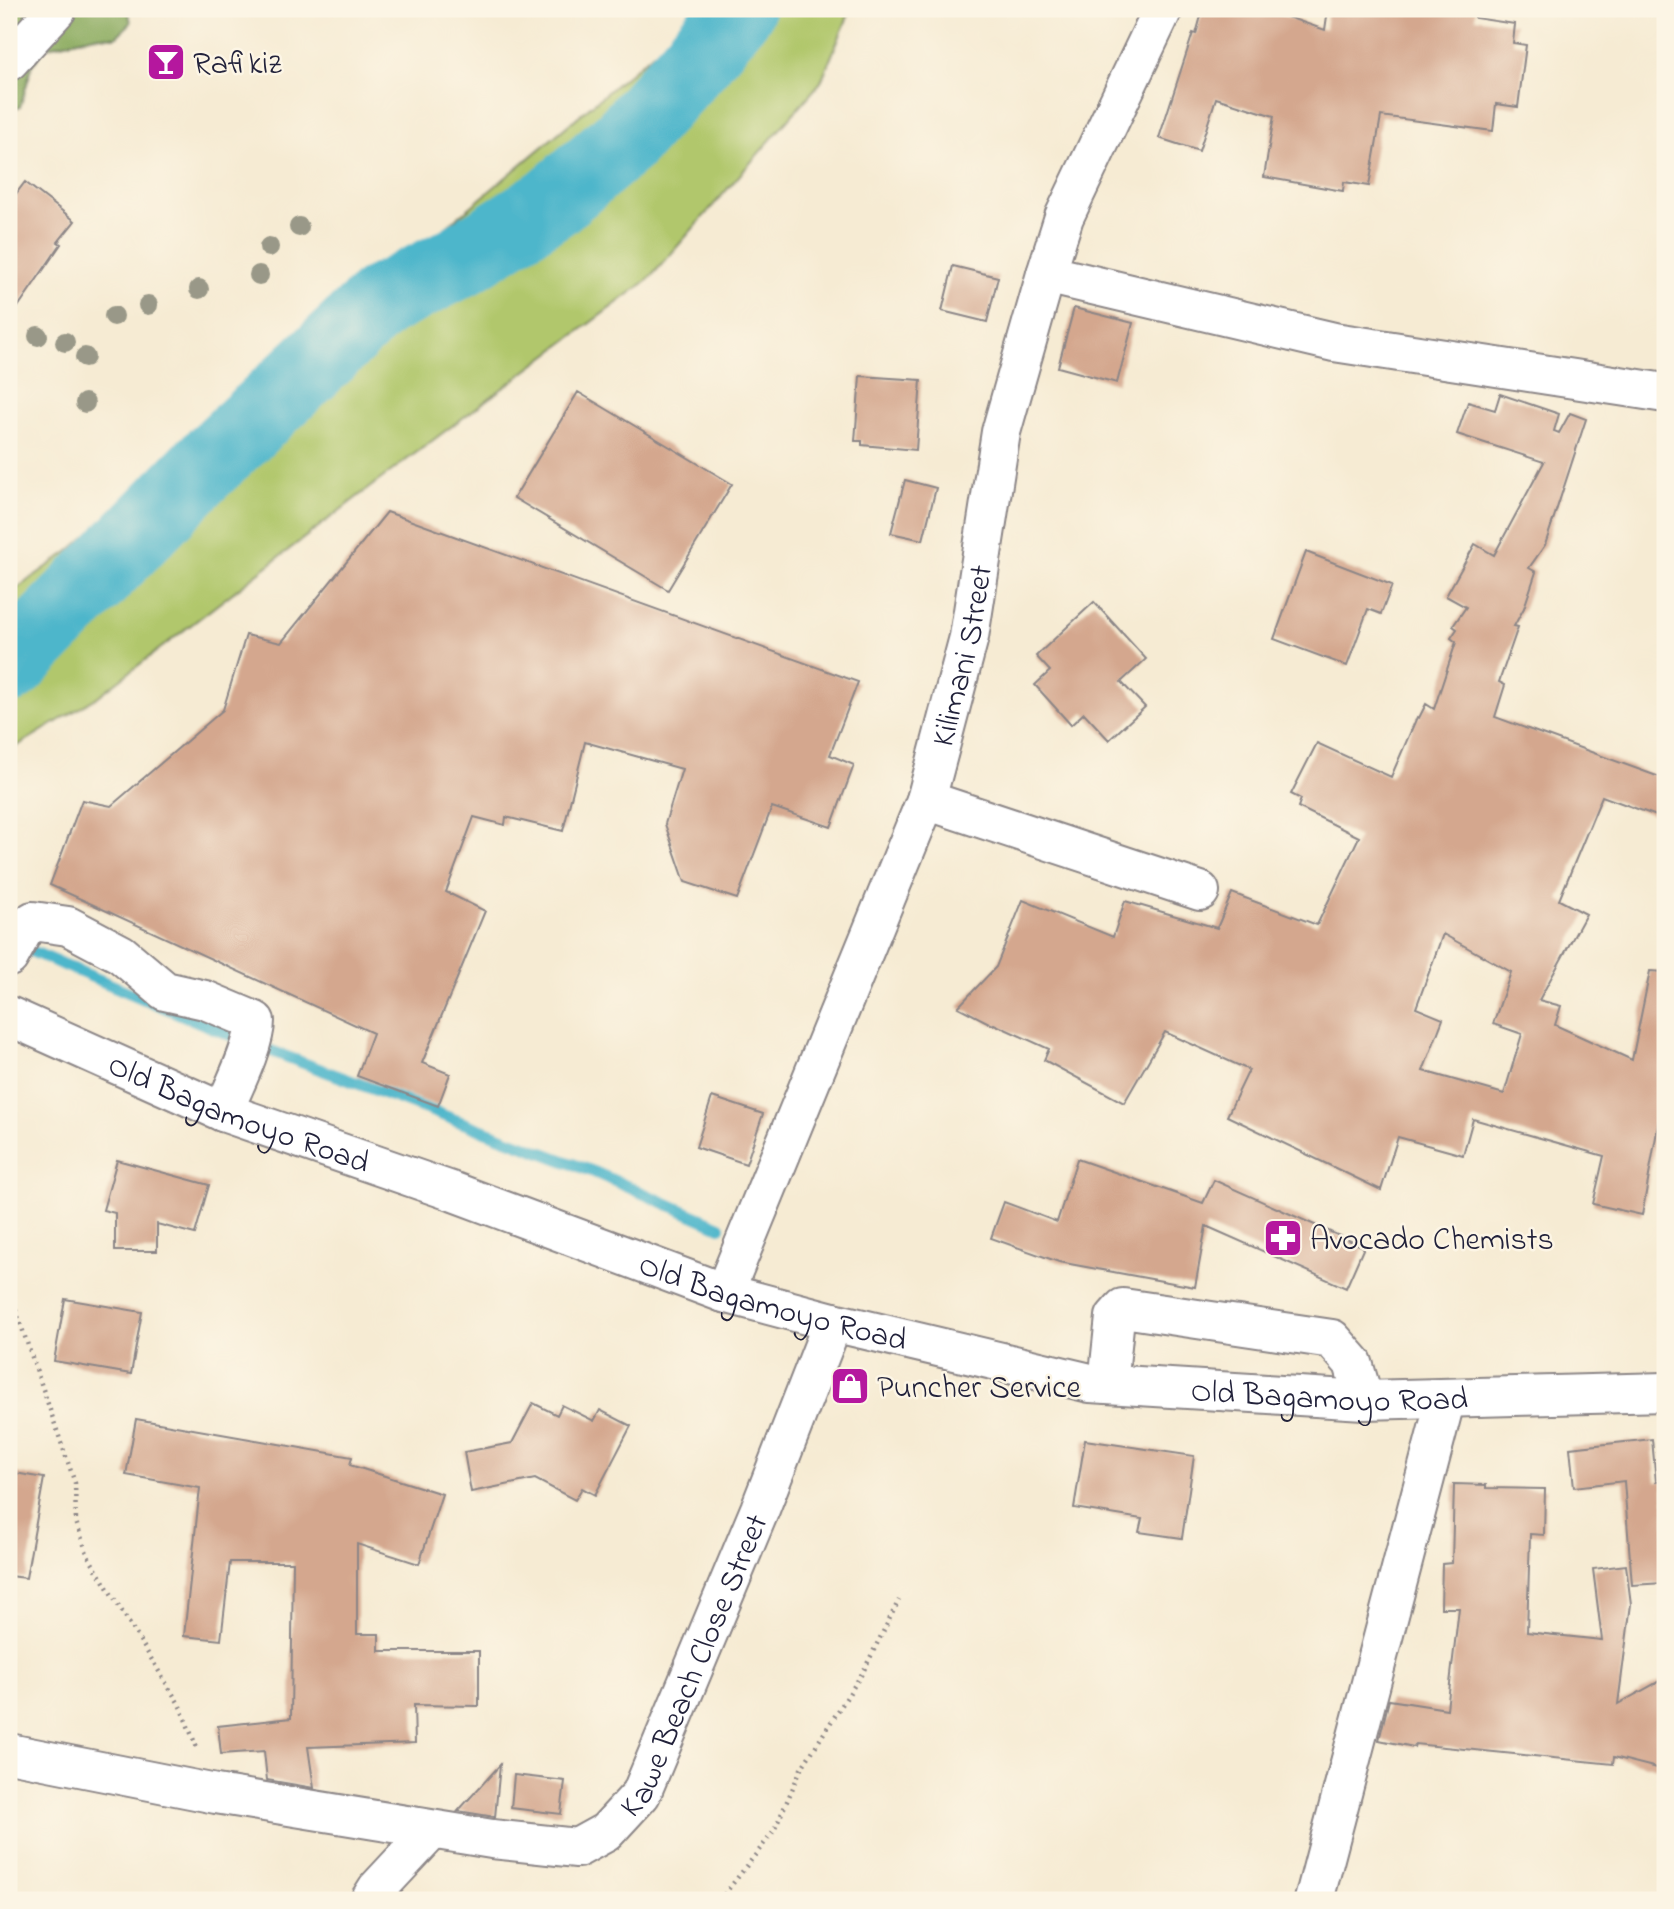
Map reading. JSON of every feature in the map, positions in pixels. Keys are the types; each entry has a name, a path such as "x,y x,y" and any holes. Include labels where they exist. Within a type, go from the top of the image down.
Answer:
{"street":[{"name":"Kilimani Street","path":"724,1293 926,800 969,637 1002,432 1046,274 1064,217 1163,9"},
{"path":"9,61 57,10"},
{"path":"1046,274 1334,342 1665,393"},
{"path":"926,800 1200,891"},
{"path":"9,957 23,931 33,921 68,926 121,954 165,991 205,1000 255,1021 255,1031 244,1063 223,1112"},
{"name":"Old Bagamoyo Road","path":"9,1016 223,1112 454,1192 724,1293 832,1322 1090,1383 1364,1400 1665,1392"},
{"path":"1108,1384 1115,1317 1122,1308 1332,1339 1353,1363 1364,1400"},
{"name":"Kawe Beach Close Street","path":"9,1753 216,1794 492,1839 577,1848 606,1832 641,1794 760,1510 832,1322"},
{"path":"1314,1900 1446,1398"},
{"path":"370,1900 432,1830"}],"path":[{"path":"9,1290 75,1483 76,1522 88,1556 179,1704 216,1794"},
{"path":"720,1900 774,1831 801,1769 863,1672 899,1600"}],"green space":[{"path":"9,9 128,9 131,23 116,37 95,36 44,48 32,67 20,107 9,112"},
{"path":"706,9 851,9 821,82 649,279 369,488 96,698 9,751 9,594 69,551 317,336"}],"building":[{"path":"1203,9 1264,9 1325,30 1328,9 1476,9 1475,18 1515,24 1513,43 1526,45 1518,107 1496,104 1493,131 1381,116 1369,186 1344,182 1343,191 1264,177 1274,116 1216,98 1199,151 1159,138"},
{"path":"25,182 75,221 58,242 61,244 9,320 9,203"},
{"path":"953,266 998,277 987,322 942,311"},
{"path":"1074,308 1133,323 1117,383 1058,367"},
{"path":"860,376 921,380 916,450 862,445 862,441 855,441"},
{"path":"578,392 732,484 668,590 514,498"},
{"path":"1500,394 1559,414 1554,431 1559,433 1570,413 1586,419 1545,545 1529,568 1536,572 1524,608 1514,626 1518,627 1499,682 1505,685 1495,717 1665,779 1665,819 1602,796 1559,900 1586,914 1539,1000 1561,1006 1555,1025 1632,1060 1650,971 1665,972 1665,1086 1642,1215 1593,1204 1604,1156 1473,1119 1463,1155 1398,1137 1381,1190 1227,1116 1249,1070 1165,1032 1124,1103 1044,1060 1049,1049 958,1007 996,967 1023,900 1113,937 1125,901 1217,928 1232,893 1317,925 1359,837 1298,807 1301,799 1291,794 1317,743 1391,777 1417,717 1419,718 1426,704 1434,709 1456,642 1451,638 1457,629 1453,626 1466,607 1446,596 1475,544 1494,555 1544,462 1457,434 1468,402 1495,410","holes":["1443,934 1511,972 1493,1024 1522,1034 1504,1094 1423,1071 1443,1019 1416,1008"]},
{"path":"905,480 936,488 923,540 891,533"},
{"path":"387,512 858,682 830,755 854,765 831,827 772,807 737,899 685,882 665,824 682,769 585,742 563,831 506,817 505,825 474,817 446,892 485,911 422,1063 450,1074 438,1106 357,1076 373,1033 50,885 82,800 111,806 223,710 246,635 281,643"},
{"path":"1306,552 1392,585 1381,614 1368,609 1347,666 1274,639"},
{"path":"1094,602 1146,659 1121,682 1145,707 1109,740 1084,713 1071,725 1035,685 1050,671 1036,656"},
{"path":"712,1097 763,1114 746,1164 696,1147"},
{"path":"1077,1159 1203,1203 1214,1180 1364,1247 1346,1288 1206,1226 1195,1287 1059,1262 991,1238 1004,1202 1057,1222"},
{"path":"117,1160 209,1185 195,1234 157,1224 157,1251 115,1251 115,1213 103,1210"},
{"path":"65,1299 142,1312 131,1374 54,1361"},
{"path":"533,1403 557,1415 562,1405 594,1421 600,1410 631,1426 595,1495 582,1488 575,1500 535,1479 471,1492 464,1452 512,1443"},
{"path":"136,1419 352,1457 350,1465 442,1494 419,1564 357,1544 357,1634 379,1634 379,1651 479,1651 479,1706 414,1705 415,1743 308,1747 314,1788 267,1780 264,1751 221,1754 218,1726 291,1718 293,1562 230,1562 221,1640 184,1636 200,1488 126,1475"},
{"path":"1652,1439 1656,1482 1663,1481 1664,1583 1632,1585 1624,1481 1574,1487 1570,1448"},
{"path":"1085,1440 1194,1456 1182,1538 1139,1532 1142,1519 1074,1508"},
{"path":"9,1472 44,1478 26,1578 9,1576"},
{"path":"1454,1484 1486,1485 1486,1488 1545,1489 1544,1535 1530,1534 1527,1632 1602,1640 1593,1569 1626,1565 1631,1604 1618,1704 1665,1678 1665,1770 1614,1757 1613,1764 1415,1744 1414,1747 1379,1740 1389,1700 1447,1709 1459,1608 1441,1608 1442,1564 1452,1563"},
{"path":"500,1765 495,1817 458,1811"},
{"path":"514,1775 565,1781 561,1814 511,1808"}],"waterway":[{"path":"9,667 199,472 380,302 460,261 551,203 624,141 738,9"},
{"path":"19,946 242,1040 594,1172 720,1227"}],"place":[{"name":"Rafikiz","path":"166,62"},
{"name":"Avocado Chemists","path":"1283,1238"},
{"name":"Puncher Service","path":"850,1386"}]}
